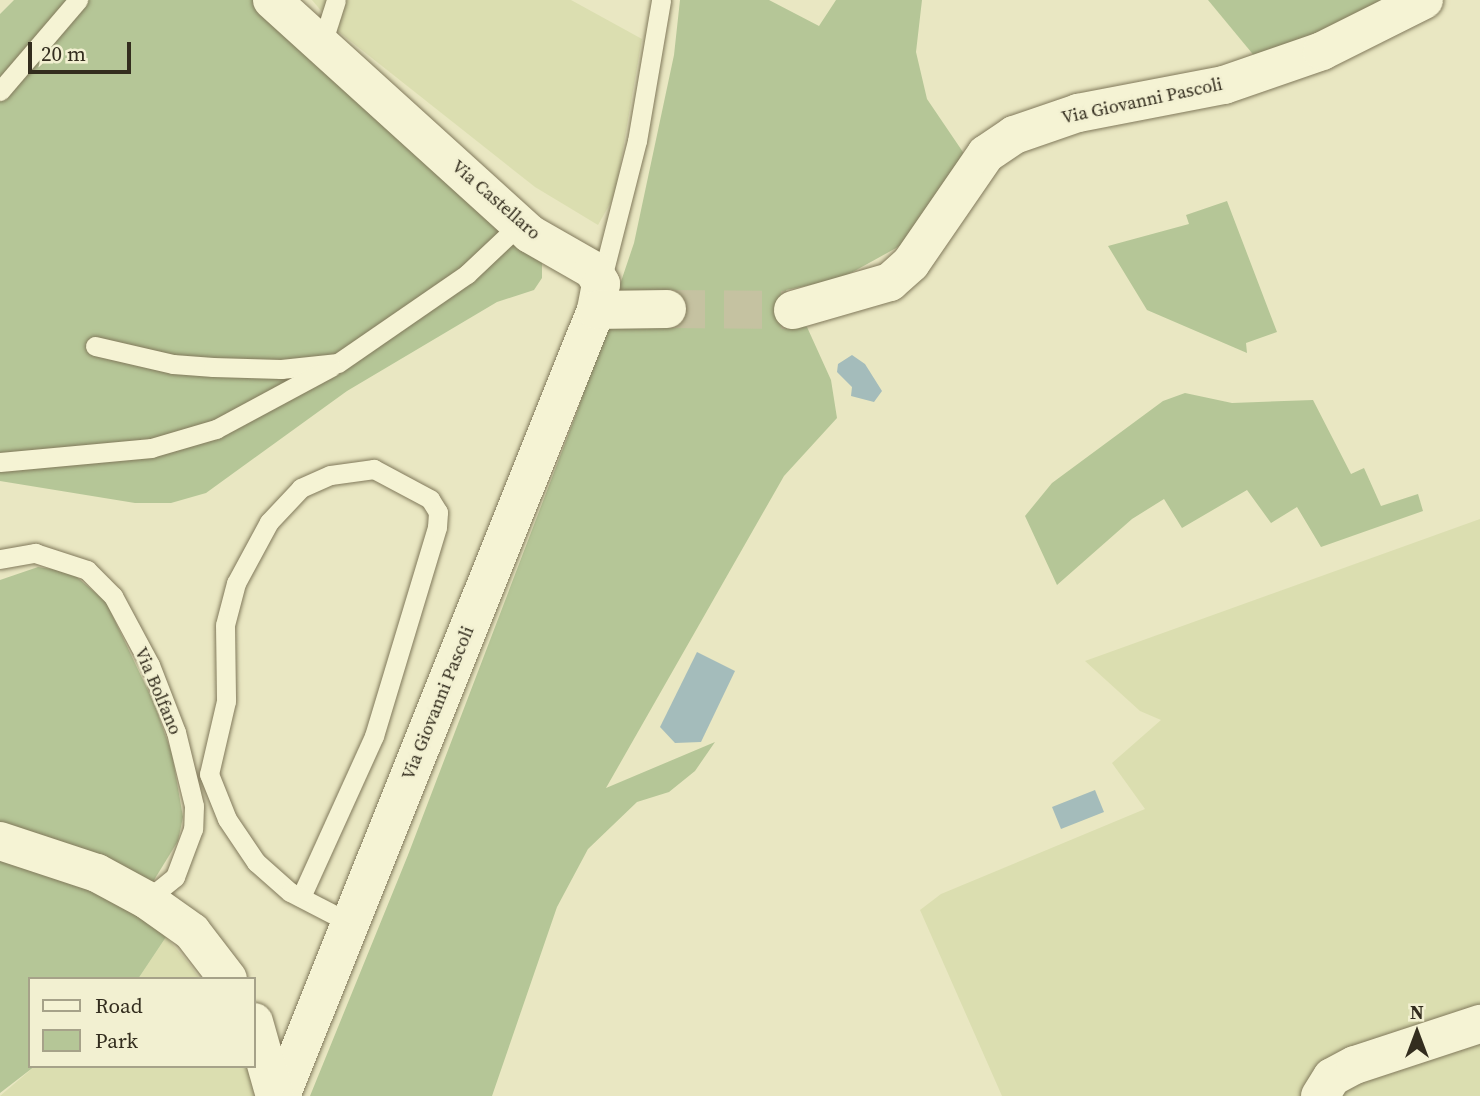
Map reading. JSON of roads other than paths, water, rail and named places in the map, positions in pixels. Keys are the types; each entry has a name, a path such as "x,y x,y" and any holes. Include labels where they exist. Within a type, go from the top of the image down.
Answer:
{"street":[{"name":"Via Castellaro","path":"272,0 321,47 404,116 520,224 593,270 598,297"},
{"name":"Via Giovanni Pascoli","path":"793,310 890,282 911,263 986,154 1014,135 1078,113 1224,85 1322,51 1424,0"},
{"path":"598,297 667,309"},
{"name":"Via Giovanni Pascoli","path":"281,1096 598,297"},
{"path":"0,841 97,873 147,900 192,932 226,977"},
{"path":"1320,1096 1332,1077 1355,1065 1480,1024"},
{"path":"256,1029 275,1096"}],"lane":[{"path":"0,91 78,0"},
{"path":"321,47 336,0"},
{"path":"598,297 637,141 661,0"},
{"path":"0,462 151,448 216,429 338,363 467,274 520,224"},
{"path":"94,346 213,367 281,369 338,363"},
{"path":"301,897 374,736 437,527 438,512 429,499 374,470 330,475 301,488 269,522 236,583 225,625 226,701 209,774 215,796 256,862 301,897 350,923"},
{"name":"Via Bolfano","path":"0,559 35,553 87,570 118,604 150,665 180,743 194,806 193,829 175,877 147,900"}],"water":[{"path":"852,355 865,364 882,391 874,402 851,396 852,387 837,372 838,364"},
{"path":"697,652 735,671 701,742 675,743 660,727"},
{"path":"1095,790 1104,812 1061,829 1052,807"}],"tunnel":[{"path":"667,309 793,310"}]}
